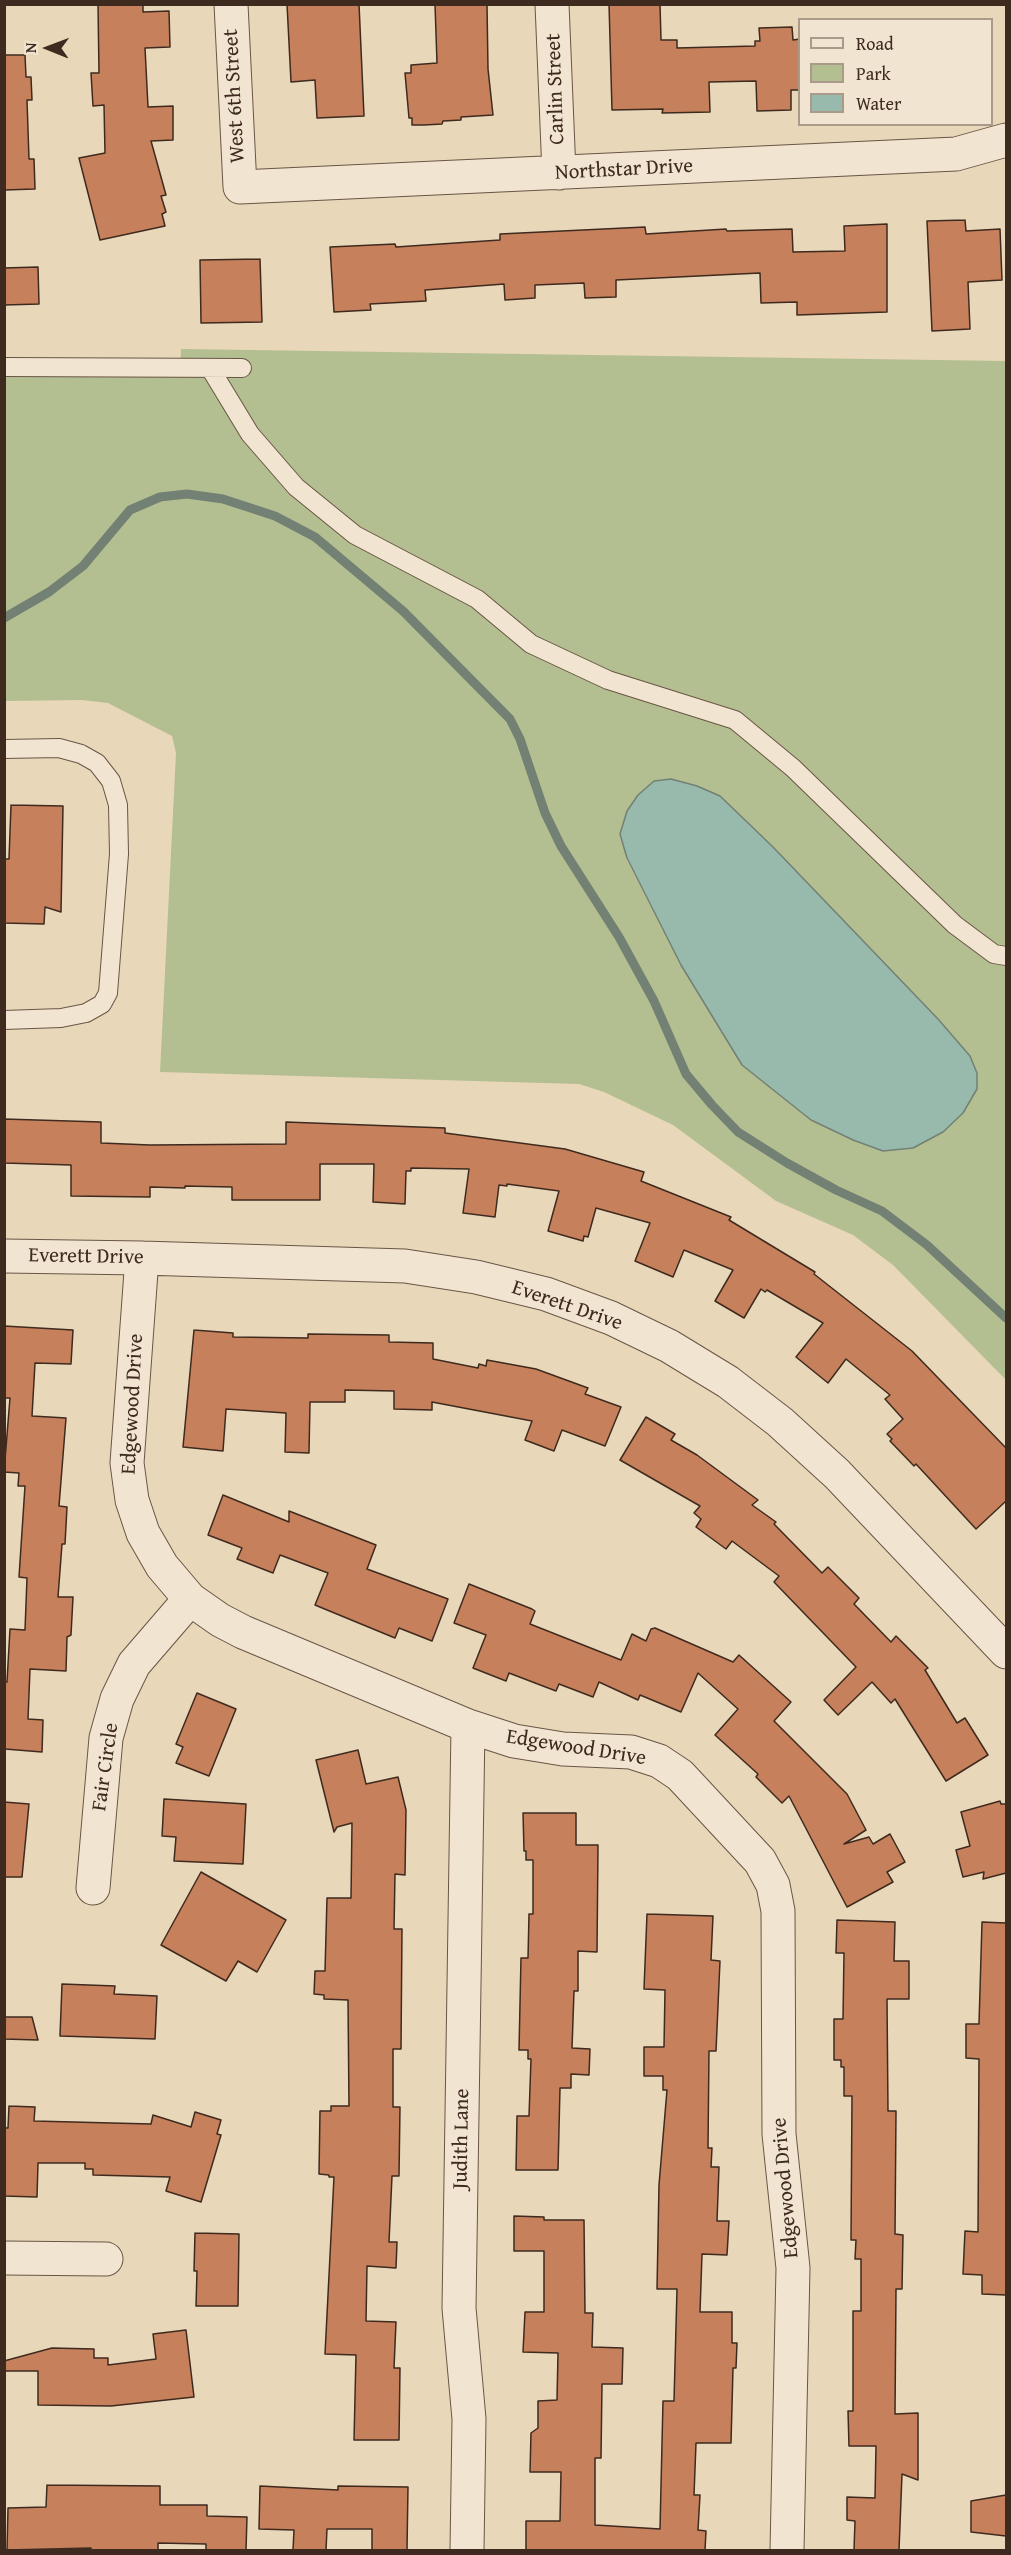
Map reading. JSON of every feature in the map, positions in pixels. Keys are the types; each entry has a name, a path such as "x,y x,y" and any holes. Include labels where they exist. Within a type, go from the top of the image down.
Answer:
{"street":[{"name":"West 6th Street","path":"231,4 240,188"},
{"name":"Carlin Street","path":"552,4 559,173"},
{"name":"Northstar Drive","path":"240,188 956,154 1006,140"},
{"name":"Everett Drive","path":"4,1256 405,1266 476,1277 546,1294 611,1318 679,1352 728,1382 780,1422 837,1474 1006,1652"},
{"name":"Edgewood Drive","path":"142,1258 127,1463 132,1500 143,1533 162,1566 190,1599 220,1620 243,1632 468,1726 514,1741 564,1749 631,1752 659,1761 680,1775 760,1862 773,1885 778,1911 778,2134 794,2295 787,2550"},
{"name":"Fair Circle","path":"93,1888 106,1738 117,1699 134,1664 190,1599"},
{"name":"Judith Lane","path":"467,2550 469,2419 459,2308 468,1726"},
{"path":"4,2258 105,2259"}],"lane":[{"path":"4,367 242,368"},
{"path":"210,368 258,443 296,487 355,535 477,598 531,644 608,680 735,720 793,768 954,925 994,954 1006,956"},
{"path":"4,749 59,748 81,754 97,763 111,781 118,805 118,854 108,993 102,1004 86,1013 61,1018 4,1020"}],"green space":[{"path":"181,349 1006,361 1006,1380 893,1265 853,1235 776,1201 673,1125 604,1092 579,1084 160,1072 176,753 172,736 108,703 82,700 5,701 4,373 180,375","holes":["626,858 943,1132 913,1148 883,1151 765,1082 742,1065 681,965"]}],"water":[{"path":"671,779 697,786 720,796 773,847 938,1019 970,1056 977,1073 977,1089 963,1113 943,1132 913,1148 883,1151 811,1120 742,1065 681,965 627,858 620,834 627,811 638,795 654,781"}],"building":[{"path":"98,4 143,4 143,12 169,11 170,47 145,48 148,107 173,106 173,140 151,141 166,195 161,196 166,212 162,214 165,226 100,240 79,158 105,153 104,105 93,106 91,73 99,73"},
{"path":"287,4 359,4 364,116 317,118 315,80 291,82"},
{"path":"435,4 487,4 488,69 493,115 461,117 461,120 443,121 442,124 412,125 412,118 409,118 405,73 411,73 411,65 437,63"},
{"path":"609,4 660,4 661,40 677,40 677,48 755,46 755,41 760,41 759,28 792,27 793,40 798,39 798,90 791,90 791,110 757,111 756,81 709,82 710,112 662,113 663,109 612,110"},
{"path":"4,55 25,55 26,77 31,77 32,100 27,100 29,159 34,159 35,189 4,190"},
{"path":"965,220 966,231 1000,229 1002,280 968,282 970,329 932,331 927,221"},
{"path":"887,224 887,312 797,315 797,302 761,303 760,273 616,280 616,297 585,298 584,283 535,285 535,298 505,300 504,284 425,290 426,301 370,304 371,310 334,312 330,247 395,244 396,247 500,240 500,234 645,227 646,234 726,229 727,231 792,229 793,252 845,251 844,226"},
{"path":"260,259 262,322 201,323 200,260"},
{"path":"38,267 39,304 4,305 4,268"},
{"path":"11,805 63,806 61,912 45,907 44,924 4,923 4,859 9,859"},
{"path":"4,1119 101,1122 101,1143 150,1145 286,1144 286,1122 445,1128 445,1133 565,1149 644,1172 641,1181 731,1217 729,1220 815,1272 814,1274 912,1351 1006,1448 1006,1501 976,1529 916,1464 914,1466 890,1441 892,1439 887,1434 903,1419 885,1399 890,1395 846,1359 828,1383 796,1357 823,1323 767,1290 765,1292 761,1289 744,1318 715,1301 733,1270 684,1250 673,1277 635,1261 650,1223 596,1208 588,1237 584,1236 583,1241 548,1231 559,1191 507,1184 507,1186 499,1185 495,1217 463,1213 469,1169 411,1168 411,1171 406,1171 405,1204 373,1202 374,1164 320,1164 320,1200 232,1200 232,1187 185,1186 185,1188 150,1187 150,1197 71,1196 71,1165 4,1163"},
{"path":"4,1326 73,1330 71,1364 35,1363 32,1416 66,1418 59,1506 67,1507 58,1597 73,1597 71,1635 67,1637 66,1671 30,1669 28,1719 43,1720 42,1752 5,1749 4,1682 7,1682 10,1629 25,1630 27,1578 19,1577 25,1486 18,1486 19,1473 4,1472 10,1398 4,1398"},
{"path":"194,1330 233,1333 233,1337 308,1338 308,1334 389,1335 389,1342 433,1343 433,1359 478,1368 479,1364 486,1366 487,1360 536,1369 588,1388 585,1394 621,1407 605,1446 562,1430 554,1451 525,1440 532,1421 432,1402 432,1410 394,1409 394,1391 345,1390 345,1402 310,1402 309,1453 285,1452 286,1413 226,1409 223,1451 183,1447"},
{"path":"646,1417 675,1434 671,1440 697,1455 758,1500 752,1505 776,1522 774,1524 822,1573 828,1567 859,1598 854,1604 891,1642 896,1636 928,1668 925,1670 957,1723 965,1718 988,1755 946,1781 895,1699 891,1703 872,1682 838,1715 824,1700 856,1667 774,1582 779,1576 732,1541 726,1549 696,1527 701,1519 694,1513 700,1506 620,1460"},
{"path":"223,1495 289,1522 289,1511 376,1545 367,1569 448,1599 432,1641 399,1628 395,1638 315,1605 328,1573 280,1555 273,1573 237,1559 242,1548 208,1535"},
{"path":"469,1584 532,1609 535,1611 530,1624 621,1660 632,1634 646,1641 651,1629 655,1628 733,1662 739,1655 791,1702 774,1721 847,1794 866,1830 844,1844 869,1837 873,1844 890,1834 905,1862 887,1872 893,1882 847,1907 789,1796 782,1803 756,1777 758,1774 715,1735 738,1709 698,1673 681,1712 640,1695 638,1700 599,1682 593,1697 559,1684 556,1691 509,1673 506,1681 473,1668 486,1635 454,1623"},
{"path":"197,1693 236,1709 209,1776 176,1763 183,1747 176,1744"},
{"path":"358,1750 366,1784 398,1777 406,1810 405,1875 395,1874 394,1929 402,1929 401,2049 393,2049 393,2107 400,2107 399,2176 392,2176 389,2242 397,2242 396,2268 367,2266 366,2321 396,2322 394,2368 400,2368 399,2440 354,2440 356,2355 325,2354 334,2177 319,2174 320,2111 331,2111 331,2106 349,2106 348,2000 324,1999 324,1995 314,1994 315,1971 325,1971 327,1898 351,1898 352,1823 337,1827 334,1832 316,1760"},
{"path":"164,1799 246,1804 243,1864 174,1861 176,1837 162,1836"},
{"path":"1000,1801 1001,1804 1006,1804 1006,1873 983,1879 984,1872 963,1877 956,1850 970,1846 961,1812"},
{"path":"4,1802 29,1804 22,1877 4,1877"},
{"path":"523,1813 576,1813 576,1845 598,1845 597,1952 578,1951 578,1991 574,1991 572,2048 590,2049 589,2075 571,2074 571,2088 560,2088 558,2170 516,2170 517,2116 529,2116 531,2059 528,2059 528,2050 519,2050 521,1958 528,1958 529,1914 533,1914 533,1860 526,1860 526,1851 524,1851"},
{"path":"201,1872 286,1920 257,1972 238,1961 226,1981 161,1945"},
{"path":"647,1914 713,1916 711,1960 720,1961 716,2051 709,2051 708,2148 712,2148 711,2167 719,2167 717,2221 729,2221 727,2255 702,2254 700,2312 732,2312 732,2343 737,2343 736,2368 733,2368 731,2443 696,2443 694,2495 700,2495 698,2530 706,2531 705,2550 526,2550 526,2521 560,2521 561,2472 530,2472 531,2433 538,2428 538,2401 557,2400 558,2353 523,2352 525,2312 544,2312 544,2251 514,2251 514,2216 544,2217 544,2220 584,2220 585,2313 593,2313 592,2347 623,2348 622,2384 602,2384 601,2458 595,2458 595,2525 660,2529 663,2401 674,2401 677,2289 657,2289 659,2185 667,2090 663,2090 663,2076 644,2076 644,2047 664,2047 665,1990 644,1989"},
{"path":"837,1920 895,1922 894,1961 909,1961 909,1999 887,1999 888,2111 896,2111 895,2234 903,2235 902,2289 896,2289 895,2414 918,2413 918,2480 902,2474 899,2550 854,2550 855,2521 847,2520 847,2497 875,2498 876,2446 849,2446 848,2411 853,2411 853,2311 861,2311 861,2259 855,2259 856,2240 851,2240 852,2096 844,2096 844,2067 841,2067 841,2060 834,2060 834,2019 843,2019 844,1953 836,1953"},
{"path":"982,1922 1006,1923 1006,2295 982,2294 982,2275 963,2274 965,2231 978,2232 979,2059 966,2058 966,2024 979,2024"},
{"path":"62,1984 115,1986 114,1994 157,1996 155,2039 60,2036"},
{"path":"4,2017 32,2017 38,2040 4,2039"},
{"path":"9,2106 35,2107 34,2121 151,2124 153,2115 191,2127 195,2112 221,2120 217,2134 221,2135 201,2202 166,2191 170,2177 93,2175 93,2169 85,2169 85,2163 38,2163 37,2197 4,2196 4,2128 8,2128"},
{"path":"195,2233 239,2234 238,2306 196,2306"},
{"path":"186,2330 194,2397 111,2406 38,2405 38,2371 4,2371 4,2361 52,2348 94,2349 94,2358 108,2358 108,2365 156,2359 153,2334"},
{"path":"47,2485 160,2486 160,2505 207,2505 207,2516 247,2517 246,2550 206,2550 206,2544 158,2543 158,2550 91,2550 91,2548 7,2550 8,2508 46,2507"},
{"path":"260,2486 338,2490 338,2486 408,2487 407,2550 372,2550 372,2529 327,2529 326,2550 293,2550 294,2530 259,2529"},
{"path":"1006,2495 1006,2536 971,2532 971,2501"}],"waterway":[{"path":"4,618 49,592 83,566 130,510 160,497 187,494 223,499 275,516 315,537 403,611 510,719 520,739 545,813 561,846 619,937 654,1001 686,1074 712,1105 738,1132 787,1163 836,1190 882,1211 927,1245 1006,1318"}]}
